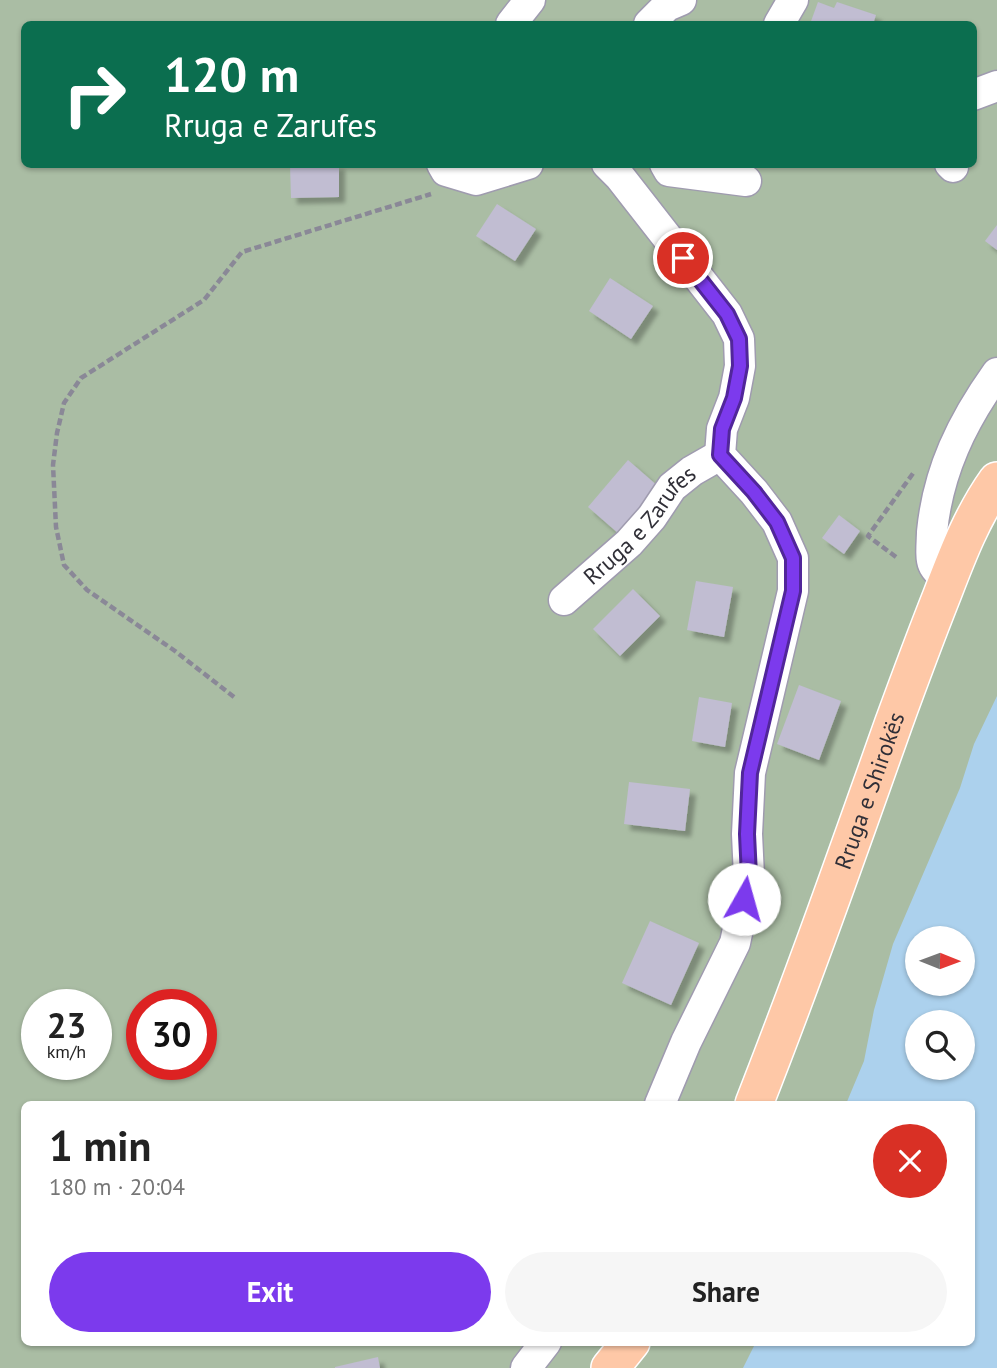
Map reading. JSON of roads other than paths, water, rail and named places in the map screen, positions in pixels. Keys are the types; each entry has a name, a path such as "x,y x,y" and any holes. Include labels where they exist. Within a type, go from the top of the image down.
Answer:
{"main road":[{"name":"Rruga e Shirokës","path":"755,1101 801,985 947,581 979,508 997,481"},
{"path":"610,1368 628,1346"}],"street":[{"path":"513,21 530,0"},
{"path":"652,21 667,6 681,0"},
{"path":"781,21 793,0"},
{"path":"977,94 997,86"},
{"path":"977,112 997,105"},
{"path":"444,168 446,172 476,180 515,168"},
{"name":"Rruga e Zarufes","path":"611,168 727,314 739,339 740,366 734,398 722,429 720,455 777,522 793,558 793,591 750,773 747,834 749,876 735,943 691,1031 661,1101"},
{"path":"667,168 669,172 746,181"},
{"path":"947,581 933,564 934,507 956,441 977,401 997,373"},
{"name":"Rruga e Zarufes","path":"564,600 629,543 652,517 672,487 692,471 720,455"},
{"path":"526,1368 543,1346"}],"water":[{"path":"997,696 997,1368 743,1368 754,1346 975,1346 975,1101 847,1101 864,1061 874,1010 893,944 960,788 974,744"}]}
